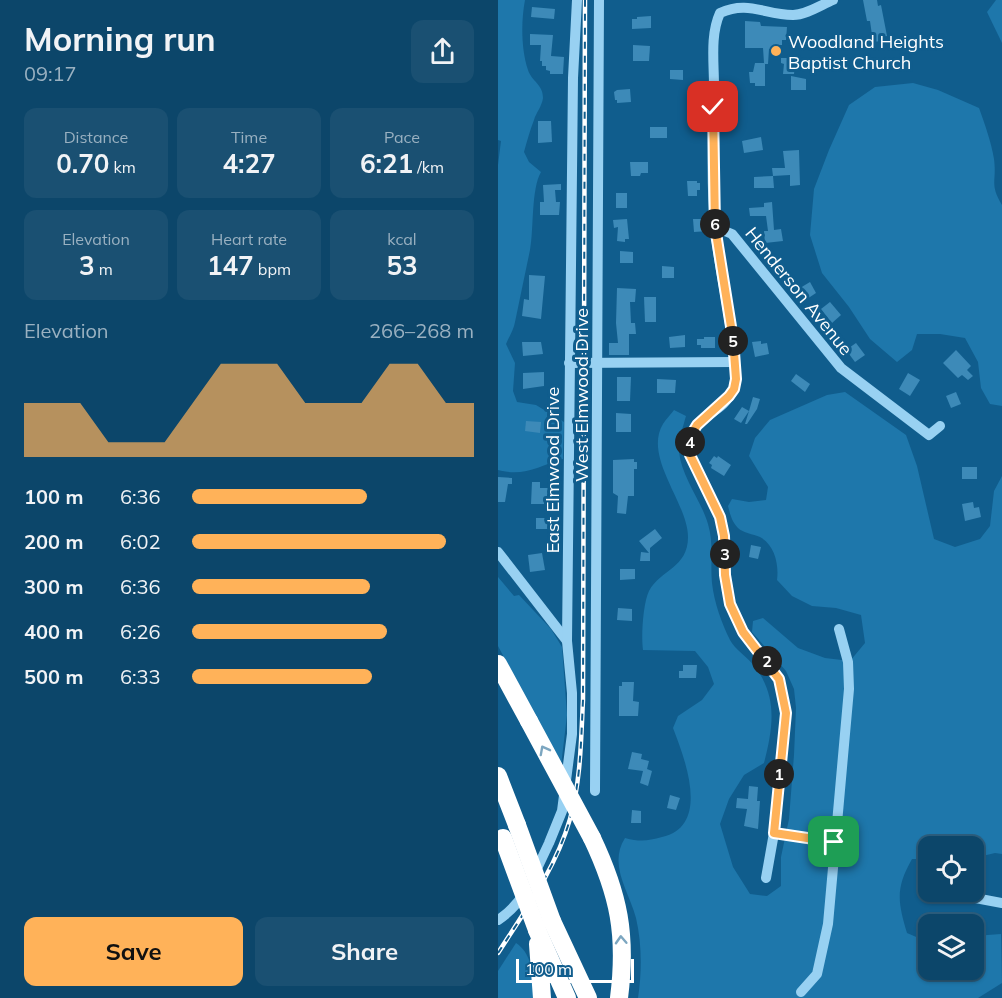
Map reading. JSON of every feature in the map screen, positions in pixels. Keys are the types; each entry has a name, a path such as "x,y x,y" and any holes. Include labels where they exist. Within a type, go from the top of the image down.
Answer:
{"highway":[{"path":"498,664 608,871 620,923 622,959 620,998"},
{"path":"498,776 517,825 567,998"},
{"path":"500,832 545,926 586,994"},
{"path":"542,998 545,926"}],"street":[{"name":"East Elmwood Drive","path":"498,920 519,903 562,811 572,734 572,693 567,641 573,78 577,0"},
{"name":"West Elmwood Drive","path":"595,791 599,0"},
{"path":"766,878 774,833 786,713 779,679 743,632 730,604 725,575 724,536 720,517 690,455 691,435 697,425 734,389 735,362 715,227 713,135 715,31 720,13 727,9 744,5 792,16 801,15 833,0"},
{"name":"Henderson Avenue","path":"715,227 732,234 841,368 929,435 940,426"},
{"path":"569,363 735,362"},
{"path":"498,552 567,641"},
{"path":"801,992 817,974 828,924 849,689 848,662 839,628"},
{"path":"774,833 834,842"},
{"path":"984,900 1002,903"}],"shaded area":[{"path":"498,0 525,0 522,26 524,53 528,70 543,93 524,152 529,162 541,172 534,199 530,250 514,325 506,344 515,363 513,391 517,402 536,405 564,422 563,459 531,470 516,472 498,470 498,165 501,141 498,140"},
{"path":"996,0 1002,0 1002,43 987,12"},
{"path":"913,83 938,90 979,108 990,139 995,167 995,187 1002,205 1002,406 990,404 981,388 978,362 965,338 940,334 917,334 912,350 897,362 870,339 849,307 822,273 810,235 814,189 849,105 875,87"},
{"path":"845,392 906,435 917,466 934,539 955,547 980,539 990,526 994,491 1002,476 1002,854 984,856 984,836 918,836 918,859 912,859 903,879 900,904 907,933 918,938 918,980 984,980 984,935 1001,934 1002,983 978,998 638,998 641,968 639,938 636,918 619,868 620,848 625,838 644,840 662,837 677,830 686,820 690,806 688,773 673,728 678,716 702,700 714,684 708,667 695,651 643,650 643,620 649,591 679,562 687,547 688,537 681,510 662,465 658,451 658,437 663,424 674,410 686,416 679,452 684,471 710,531 712,583 716,605 730,640 755,667 762,678 770,701 772,713 770,737 764,763 744,775 729,799 720,824 733,867 750,894 767,896 781,886 781,857 789,819 796,708 794,689 786,671 752,632 753,621 763,618 798,648 825,658 850,661 865,643 861,615 836,608 812,606 792,596 777,580 776,562 769,545 760,537 738,528 728,506 732,499 749,502 766,500 768,487 749,456 755,438 770,420 827,395"},
{"path":"498,577 514,596 519,595 551,629 562,647 567,715 561,766 498,646"},
{"path":"516,943 529,960 533,975 533,998 498,998 498,971"}],"building":[{"path":"863,0 877,0 878,6 881,5 887,36 880,37 881,41 873,42 870,21 867,21"},
{"path":"532,7 555,9 554,19 531,17"},
{"path":"651,16 651,28 632,29 632,19"},
{"path":"745,21 760,22 761,26 787,27 786,40 782,40 782,45 773,45 774,49 769,49 768,64 765,64 765,86 755,86 755,83 750,83 749,72 753,72 755,63 764,63 763,48 745,48"},
{"path":"530,34 553,35 551,56 564,57 563,74 550,74 546,66 542,66 541,45 530,45"},
{"path":"633,45 650,46 649,61 633,61"},
{"path":"781,58 792,58 792,64 795,64 794,74 783,74 784,64 781,63"},
{"path":"670,70 683,70 683,80 670,79"},
{"path":"791,76 806,79 806,90 791,90"},
{"path":"630,89 631,102 617,103 614,92"},
{"path":"538,121 551,121 552,142 538,143"},
{"path":"650,127 667,127 667,138 650,138"},
{"path":"761,137 763,150 744,153 742,141"},
{"path":"799,150 800,185 790,186 790,175 773,176 772,168 785,168 783,151"},
{"path":"630,162 648,162 648,173 631,176"},
{"path":"773,176 774,188 754,188 754,177"},
{"path":"687,181 700,183 697,196 688,196"},
{"path":"561,184 561,190 555,190 556,202 560,202 559,215 540,215 540,202 544,202 543,185"},
{"path":"616,193 627,193 627,208 616,208"},
{"path":"772,202 774,230 781,229 783,241 765,243 764,231 768,231 766,216 750,216 749,208 764,207 764,203"},
{"path":"627,219 629,239 625,239 625,242 617,241 618,227 614,228 613,220"},
{"path":"693,219 707,219 708,231 694,232"},
{"path":"620,251 633,252 633,263 620,263"},
{"path":"662,266 674,267 674,278 662,278"},
{"path":"529,275 545,276 541,319 522,316 524,299 529,300"},
{"path":"810,282 816,293 807,299 800,288"},
{"path":"617,288 636,289 635,302 630,302 631,323 635,323 636,334 629,334 629,355 609,355 609,343 618,343"},
{"path":"644,297 656,297 656,322 645,322"},
{"path":"830,302 841,315 832,323 821,309"},
{"path":"685,335 685,347 670,348 669,337"},
{"path":"704,337 715,337 715,348 701,348 701,345 697,345 697,339 704,339"},
{"path":"761,341 761,344 767,343 769,354 755,357 752,342"},
{"path":"522,342 541,342 543,354 523,356"},
{"path":"856,343 865,355 855,362 846,350"},
{"path":"956,350 971,366 967,370 973,376 968,380 962,375 958,378 943,363"},
{"path":"544,372 544,386 523,389 523,373"},
{"path":"908,373 920,380 910,396 899,389"},
{"path":"796,374 810,384 805,392 791,381"},
{"path":"617,377 631,377 630,401 617,401"},
{"path":"657,379 676,380 675,393 657,393"},
{"path":"956,392 961,404 951,408 946,396"},
{"path":"753,397 760,399 757,409 745,424"},
{"path":"742,407 749,411 741,423 734,419"},
{"path":"616,413 631,414 631,432 616,432"},
{"path":"526,421 541,422 540,433 525,431"},
{"path":"714,456 717,458 718,456 731,465 724,476 711,468 712,465 709,463"},
{"path":"634,459 634,462 637,462 637,469 634,469 634,496 628,496 626,514 617,513 618,496 613,493 613,460"},
{"path":"962,467 977,467 977,479 962,479"},
{"path":"498,477 512,478 512,484 508,484 505,502 498,502"},
{"path":"532,482 540,482 540,488 548,488 548,504 531,504"},
{"path":"973,502 974,508 979,507 981,517 965,521 962,504"},
{"path":"536,518 548,518 548,529 536,529"},
{"path":"655,529 662,538 650,548 650,561 640,561 641,552 649,553 639,541"},
{"path":"751,545 761,547 758,559 749,557"},
{"path":"542,553 545,570 530,572 528,555"},
{"path":"620,569 635,569 635,579 620,580"},
{"path":"618,608 632,609 632,621 617,620"},
{"path":"683,665 697,665 696,678 679,678 679,671 683,671"},
{"path":"622,682 634,682 633,701 639,702 638,716 619,716 619,686 622,686"},
{"path":"632,752 642,754 641,759 649,761 647,769 652,771 648,786 640,783 643,771 628,769"},
{"path":"749,786 758,787 757,801 760,801 758,829 744,826 747,809 736,808 737,798 748,799"},
{"path":"670,795 680,798 676,810 667,808"},
{"path":"632,810 641,811 641,823 631,823"}],"railway":[{"path":"498,953 539,889 557,855 574,804 580,760 583,700 585,0"}],"place":[{"name":"Woodland Heights Baptist Church","path":"776,51"}],"route":[{"path":"713,107 715,227 733,339 736,379 734,389 729,396 697,425 691,435 690,455 720,517 724,536 725,575 730,604 743,632 779,679 786,713 774,833 834,842"}]}
